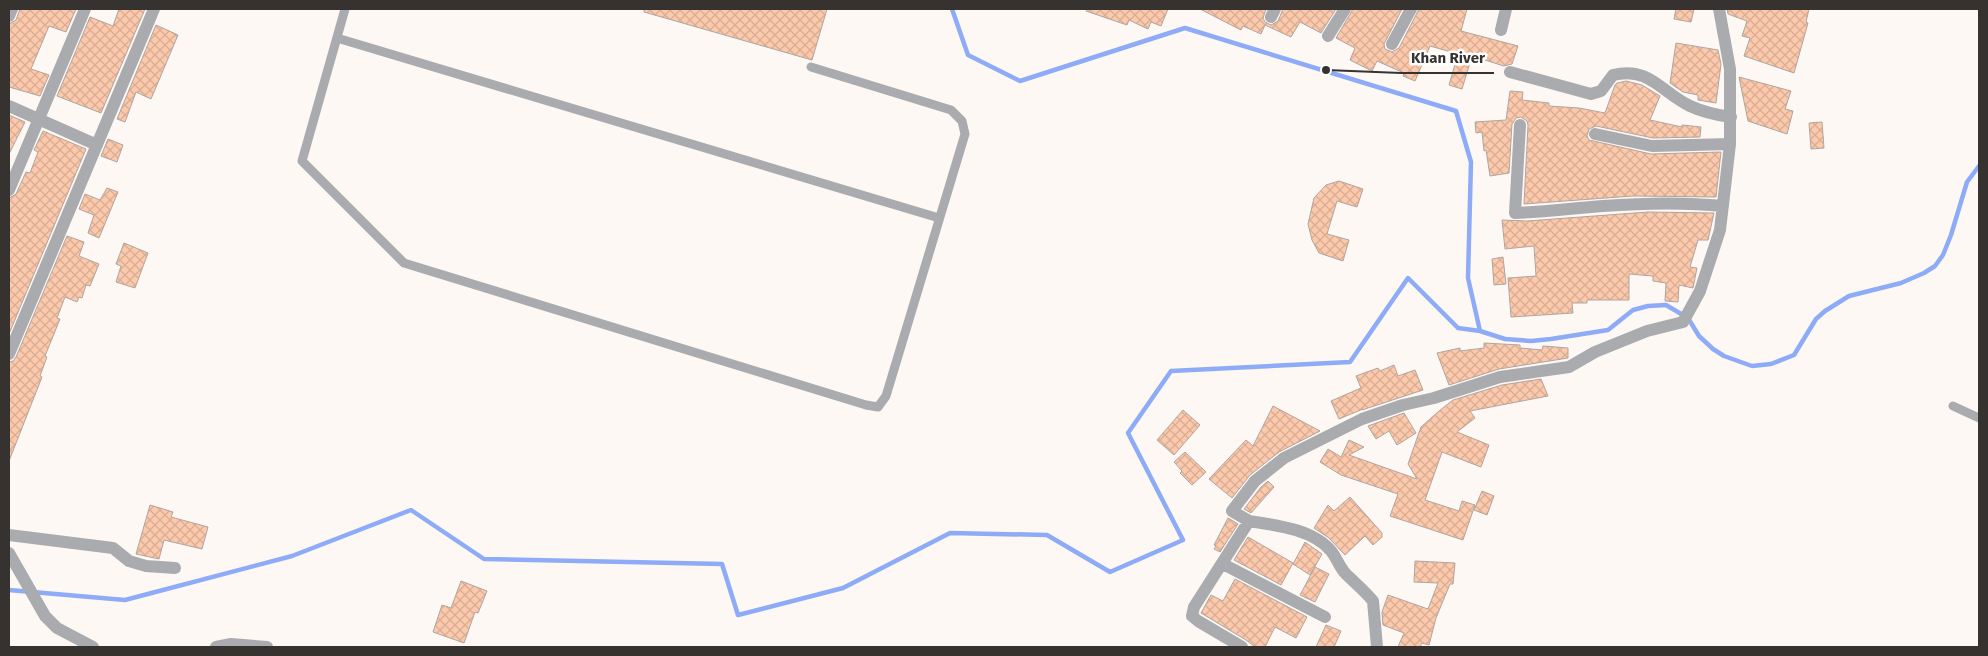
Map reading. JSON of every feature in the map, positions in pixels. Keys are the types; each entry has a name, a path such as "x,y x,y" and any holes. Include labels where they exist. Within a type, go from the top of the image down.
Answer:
{"street":[{"path":"9,16 12,9"},
{"path":"9,190 85,9"},
{"path":"9,354 154,9"},
{"path":"1328,36 1345,9"},
{"path":"1392,44 1411,9"},
{"path":"1501,30 1506,9"},
{"path":"1377,647 1373,601 1345,573 1329,548 1314,538 1297,531 1248,521 1232,512 1255,480 1284,458 1362,419 1403,404 1434,398 1500,377 1568,367 1595,352 1685,317 1700,291 1720,230 1730,144 1730,69 1719,9"},
{"path":"1510,72 1591,94 1601,91 1613,74 1625,72 1642,75 1653,80 1688,105 1706,112 1731,117"},
{"path":"9,106 97,145"},
{"path":"1520,125 1515,213 1682,202 1722,206"},
{"path":"1595,134 1652,146 1730,144"},
{"path":"1242,647 1192,616 1194,607 1224,564 1248,521"},
{"path":"9,535 113,548 129,561 146,566 175,568"},
{"path":"11,556 45,616 57,628 93,647"},
{"path":"1224,564 1325,617"},
{"path":"216,647 231,644 267,647"}],"lane":[{"path":"345,9 302,161 404,263 866,406 878,407 886,396 965,134 962,121 951,110 811,67"},
{"path":"337,38 939,218"},
{"path":"1953,406 1979,418"}],"building":[{"path":"20,9 76,9 66,32 49,26 31,69 49,75 40,96 9,87 9,24 16,20"},
{"path":"119,9 145,9 101,113 57,96 90,17 113,26"},
{"path":"644,9 827,9 812,60 644,12"},
{"path":"1087,9 1168,9 1161,26 1151,22 1148,29 1129,20 1127,25 1086,11"},
{"path":"1200,9 1266,9 1263,18 1265,22 1271,25 1278,21 1283,9 1336,9 1321,33 1300,22 1291,37 1265,25 1261,34 1243,26 1241,30"},
{"path":"1353,9 1402,9 1384,44 1385,49 1392,52 1399,48 1419,9 1467,9 1461,31 1518,46 1512,64 1504,66 1472,56 1462,89 1449,85 1458,54 1430,46 1415,81 1403,76 1404,73 1377,61 1372,71 1350,60 1355,48 1336,38"},
{"path":"1676,9 1694,9 1691,22 1674,19"},
{"path":"1727,9 1809,9 1806,22 1808,23 1794,73 1744,56 1750,38 1742,36 1747,21 1728,14"},
{"path":"156,25 178,35 151,99 136,92 125,122 117,119"},
{"path":"1676,43 1718,50 1721,64 1716,103 1698,100 1698,95 1683,92 1670,83"},
{"path":"1739,77 1791,91 1785,109 1793,111 1787,134 1748,121"},
{"path":"1626,81 1642,85 1660,96 1650,120 1682,127 1682,125 1701,127 1700,137 1653,138 1596,126 1589,129 1587,136 1589,140 1651,154 1721,152 1716,197 1633,196 1524,204 1528,125 1527,121 1521,117 1516,118 1512,124 1509,173 1490,176 1482,132 1476,133 1475,122 1506,120 1510,91 1523,92 1522,100 1549,103 1549,106 1579,108 1605,113 1615,85"},
{"path":"9,115 25,122 9,154"},
{"path":"1822,122 1824,148 1811,149 1809,123"},
{"path":"43,131 86,149 9,334 9,198 16,194 26,172 30,173 38,152 34,150"},
{"path":"108,139 123,145 117,162 101,156"},
{"path":"1339,181 1363,189 1357,207 1337,201 1327,234 1349,240 1343,261 1319,253 1312,240 1308,224 1314,198 1326,185"},
{"path":"107,188 118,192 99,238 88,233 94,215 79,209 85,194 100,200"},
{"path":"1648,212 1714,213 1708,240 1698,240 1690,267 1697,268 1693,288 1679,285 1678,302 1665,301 1666,283 1653,281 1653,276 1629,274 1629,300 1587,300 1587,303 1572,303 1573,313 1511,317 1508,278 1536,276 1534,246 1505,249 1502,220 1527,221"},
{"path":"67,236 84,242 79,256 99,264 90,286 86,285 82,298 79,297 77,302 65,297 57,318 60,319 45,356 47,357 40,376 42,377 9,461 9,362 13,361 16,357"},
{"path":"124,243 148,253 135,288 116,282 121,266 116,264"},
{"path":"1503,257 1506,284 1494,285 1492,259"},
{"path":"1484,343 1520,345 1520,348 1542,350 1543,346 1568,348 1568,358 1499,369 1449,385 1437,353 1460,348 1460,351 1484,348"},
{"path":"1394,365 1398,376 1415,370 1423,390 1363,409 1339,419 1331,401 1361,388 1356,376 1378,368 1380,371"},
{"path":"1541,379 1548,396 1470,411 1475,418 1457,432 1489,445 1481,467 1442,452 1425,500 1459,511 1462,501 1475,505 1463,540 1390,516 1398,494 1341,475 1320,462 1328,449 1341,457 1349,440 1364,447 1349,455 1417,479 1408,464 1421,427 1439,411 1453,400 1502,385"},
{"path":"1273,406 1320,431 1279,452 1250,475 1232,498 1209,479 1246,440 1253,446"},
{"path":"1183,410 1200,425 1174,455 1157,440"},
{"path":"1404,413 1416,433 1397,445 1389,431 1376,439 1368,426"},
{"path":"1185,452 1206,472 1192,485 1180,473 1182,471 1174,462"},
{"path":"1268,481 1274,487 1251,513 1244,509 1261,487"},
{"path":"1482,491 1494,496 1487,515 1474,510"},
{"path":"1350,497 1382,533 1382,537 1373,545 1365,536 1345,555 1329,538 1314,528 1328,505 1334,511"},
{"path":"150,505 173,512 171,517 208,527 202,549 164,540 159,559 136,554"},
{"path":"1228,518 1238,524 1220,552 1214,549 1216,546 1214,545"},
{"path":"1248,537 1293,563 1281,585 1234,560"},
{"path":"1305,542 1322,554 1310,575 1293,564"},
{"path":"1415,561 1455,563 1453,584 1450,584 1436,618 1429,645 1422,643 1420,647 1398,647 1404,633 1383,625 1382,612 1388,595 1428,609 1438,583 1414,582"},
{"path":"1315,567 1329,574 1315,602 1300,595"},
{"path":"1235,579 1307,617 1296,638 1275,627 1265,647 1255,647 1201,613 1211,595 1223,601"},
{"path":"461,581 487,591 478,613 475,612 464,643 433,632 442,605 451,608"},
{"path":"1326,625 1341,631 1334,647 1316,647"}],"waterway":[{"path":"952,9 968,55 1020,81 1185,28 1456,111 1471,162 1468,278 1480,331"},
{"path":"9,590 125,600 292,556 411,510 484,559 722,564 738,615 843,588 950,533 1047,535 1110,572 1183,540 1128,433 1171,371 1350,362 1408,278 1458,328 1480,331 1505,339 1531,341 1551,339 1608,330 1633,310 1648,306 1666,305 1688,318 1699,336 1724,356 1752,366 1771,364 1794,355 1816,319 1849,296 1901,283 1935,266 1943,255 1951,235 1967,182 1979,166"}],"place":[{"name":"Khan River","path":"1326,70"}]}
